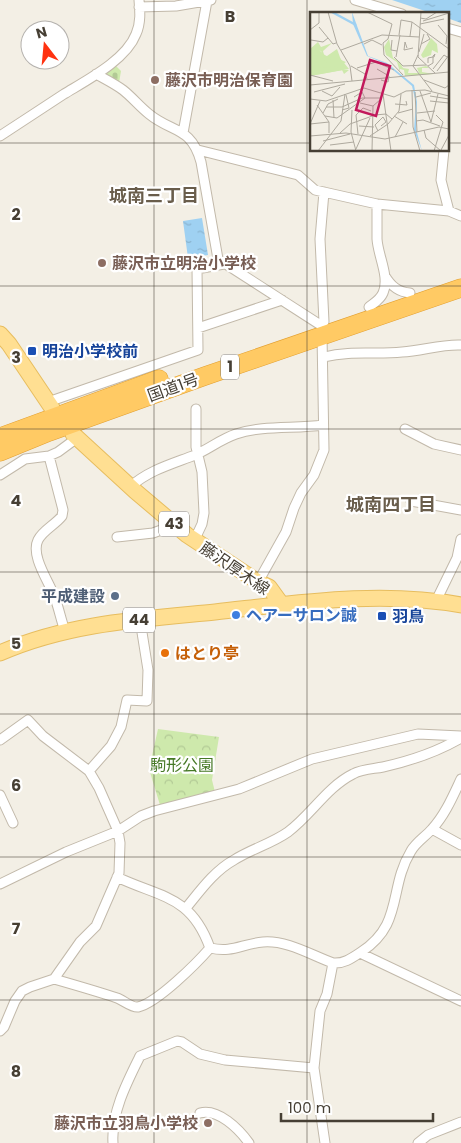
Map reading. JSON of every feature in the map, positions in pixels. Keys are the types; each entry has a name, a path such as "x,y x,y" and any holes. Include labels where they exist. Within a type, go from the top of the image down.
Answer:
{"highway":[{"name":"国道1号","path":"0,452 369,307 461,275"},
{"name":"国道1号","path":"0,437 108,397 322,327 461,288"}],"main road":[{"path":"0,334 9,344 50,405"},
{"name":"藤沢厚木線","path":"75,436 176,526 194,540 269,588 282,605 342,598 386,598 436,601 461,605"},
{"name":"44","path":"0,653 34,639 95,625 282,605"}],"street":[{"path":"355,0 395,12"},
{"path":"0,136 112,63 128,48 136,35 140,23 139,3 176,6 210,1 183,133"},
{"path":"448,28 461,32"},
{"path":"96,74 121,88 150,115 183,133 198,150 218,259 322,327"},
{"path":"198,150 298,175 315,190 377,204 449,211 461,216"},
{"path":"444,151 441,180 449,211"},
{"path":"258,582 286,532 294,508 301,493 314,475 324,450 324,357 320,239 324,192"},
{"path":"377,204 377,240 385,276 389,284 396,289 410,293"},
{"path":"50,405 198,350 197,269 224,264"},
{"path":"369,307 378,301 383,293 385,276"},
{"path":"198,328 282,300"},
{"path":"324,357 353,352 402,352 461,345"},
{"path":"194,540 202,524 204,513 202,472 196,454 196,409"},
{"path":"130,487 153,472 237,434 270,429 323,425"},
{"path":"405,429 434,444 461,450"},
{"path":"0,475 25,459 50,456 58,452 75,436"},
{"path":"50,456 63,510 62,516 45,531 37,542 36,548 42,569 56,599 65,631"},
{"path":"411,501 461,510"},
{"path":"117,537 153,532 176,526"},
{"path":"436,601 456,558 461,539"},
{"path":"90,771 111,746 121,727 128,700 147,701 148,670 140,620"},
{"path":"0,740 28,720 43,736 90,771 118,831 120,843 117,877 96,926 80,942 54,980"},
{"path":"0,884 66,852 118,831 141,816 239,789 312,759 418,734 461,737"},
{"path":"186,908 205,884 222,868 290,831 334,789 353,774 426,755 444,748 461,737"},
{"path":"210,948 227,951 273,942 293,947 338,964 360,953 380,936 387,926 400,878 412,850 432,829 447,807 461,779"},
{"path":"0,795 13,823"},
{"path":"432,829 461,845"},
{"path":"117,877 174,900 186,908 199,925 210,948"},
{"path":"0,1031 4,1027 22,992 30,987 54,980 139,1007 175,983 195,966 210,948"},
{"path":"360,953 461,1001"},
{"path":"325,1143 314,1068 320,1011 327,994 333,963"},
{"path":"0,1009 9,1014"},
{"path":"113,1143 114,1120 127,1082 140,1056 177,1041 182,1042 200,1054 225,1060 314,1068"},
{"path":"200,1113 206,1111 216,1114 234,1126 248,1143"},
{"path":"418,1143 428,1135 460,1120"}],"green space":[{"path":"115,65 121,71 119,83 102,74"},
{"name":"駒形公園","path":"158,729 219,737 212,780 215,792 160,805 149,769"}],"water":[{"path":"392,0 461,0 461,23 448,18 448,12 428,12"},
{"path":"202,218 208,255 188,258 183,221"}],"place":[{"name":"藤沢市明治保育園","path":"155,80"},
{"name":"藤沢市立明治小学校","path":"102,263"},
{"name":"明治小学校前","path":"32,351"},
{"name":"平成建設","path":"115,596"},
{"name":"ヘアーサロン誠","path":"236,615"},
{"name":"羽鳥","path":"382,616"},
{"name":"はとり亭","path":"165,653"},
{"name":"藤沢市立羽鳥小学校","path":"208,1123"}],"district":[{"name":"城南三丁目","path":"154,196"},
{"name":"城南四丁目","path":"391,505"}]}
